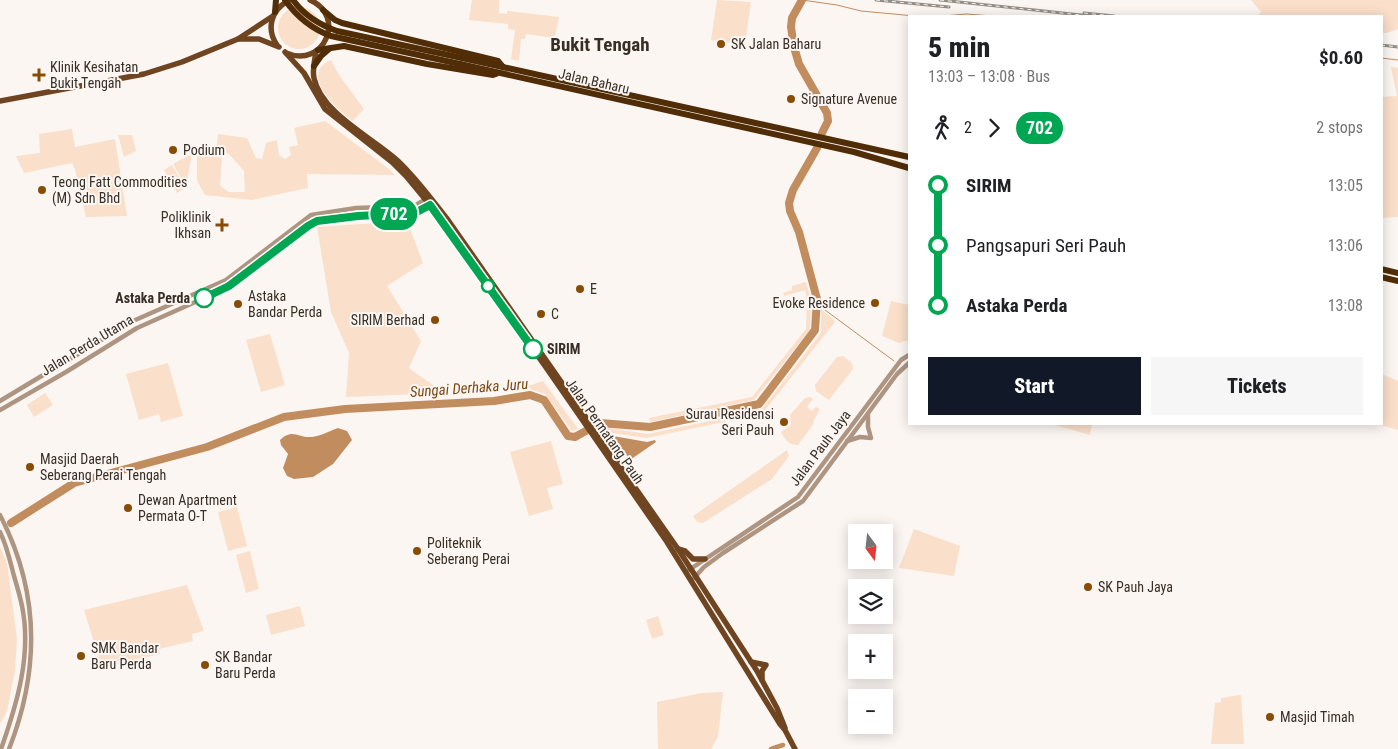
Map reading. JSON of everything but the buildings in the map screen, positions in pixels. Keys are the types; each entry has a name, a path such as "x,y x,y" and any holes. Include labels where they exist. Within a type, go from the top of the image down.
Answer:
{"highway":[{"path":"274,14 276,0"},
{"name":"Jalan Baharu","path":"285,0 301,19 314,29 331,36 503,70 797,136 855,150 908,168"},
{"name":"Jalan Baharu","path":"292,0 309,16 337,31 461,61"},
{"path":"317,50 340,46 459,70 493,75 503,70 498,61 349,25 335,20 323,10"},
{"path":"340,46 341,34 344,28 349,25"},
{"path":"314,66 326,52 340,46"},
{"path":"855,150 908,157"},
{"path":"1383,269 1398,273"},
{"path":"1383,277 1398,281"}],"main road":[{"path":"0,101 144,74 182,62 238,39 274,14 282,4 292,0"},
{"path":"310,0 323,10"},
{"name":"Jalan Permatang Pauh","path":"323,10 327,17 329,29 326,41 317,50 314,66 315,82 322,97 338,113 398,161 426,192 586,420 667,542 688,570 695,576 763,682 795,749"},
{"path":"274,14 271,27 272,34 279,47"},
{"path":"238,39 259,39 279,47"},
{"name":"Jalan Permatang Pauh","path":"279,47 304,73 325,109 392,162 426,199 586,420"},
{"path":"285,52 299,56 310,54 317,50"},
{"name":"Jalan Permatang Pauh","path":"598,438 678,549 688,570 691,582 785,730"},
{"path":"678,549 685,551 693,558 704,559"},
{"path":"750,662 766,665 762,671 763,682"}],"street":[{"name":"Jalan Perda Utama","path":"0,401 133,320 226,280 311,215 356,208 410,207 426,199"},
{"name":"Jalan Perda Utama","path":"0,410 137,328 229,286 312,223 358,216 410,214 430,205"},
{"name":"Jalan Pauh Jaya","path":"688,570 798,497 901,360 908,356"},
{"name":"Jalan Pauh Jaya","path":"691,582 704,567 801,503 897,374 908,364"},
{"path":"846,442 860,437 872,438 868,428 868,414"},
{"path":"1,518 18,558 27,591 30,606 32,644 24,704 20,721 9,749"},
{"path":"0,532 22,607 25,643 21,680 1,749"}],"shaded area":[{"path":"472,0 499,0 499,13 507,14 507,11 559,17 555,38 526,34 525,39 521,39 519,61 511,59 515,30 508,29 508,24 469,20"},
{"path":"717,0 751,2 745,45 711,40"},
{"path":"1251,0 1398,0 1398,29 1383,33 1383,15 1259,15 1261,12"},
{"path":"299,7 314,13 320,28 314,43 299,49 284,43 278,28 284,13"},
{"path":"331,60 339,75 364,109 353,121 331,101 319,83 318,74 322,66"},
{"path":"1391,67 1398,68 1398,217 1383,218 1383,97 1397,96"},
{"path":"325,121 395,175 307,174 308,188 252,200 205,195 197,181 197,154 212,155 222,158 220,186 229,192 245,192 244,171 229,154 216,151 218,134 247,138 256,158 262,159 266,143 277,140 279,155 285,159 291,155 289,147 298,145 294,128"},
{"path":"72,129 75,147 115,139 127,216 86,217 72,163 24,173 16,156 40,153 39,134"},
{"path":"118,135 132,135 136,151 124,157"},
{"path":"192,154 186,186 173,164"},
{"path":"172,165 185,188 177,193 164,170"},
{"path":"407,221 423,263 387,286 421,341 409,368 444,393 346,397 349,353 331,312 317,227"},
{"path":"806,282 811,299 810,330 754,400 650,422 649,418 752,397 806,329 807,300 805,290 784,296 783,293 792,290 792,286"},
{"path":"891,301 908,305 908,340 899,343 882,336"},
{"path":"821,309 835,322 762,414 647,438 604,432 601,427 648,434 761,410 821,333"},
{"path":"270,334 285,385 261,392 246,340"},
{"path":"843,356 852,363 853,369 829,400 816,391 815,385 837,357"},
{"path":"168,363 183,416 161,422 159,414 139,420 126,374"},
{"path":"1383,374 1398,381 1398,430 1380,425 1383,425"},
{"path":"543,381 578,429 572,431 545,394 532,390 528,386"},
{"path":"45,393 53,405 34,417 27,405"},
{"path":"810,397 813,399 807,407 812,411 816,407 820,409 814,423 798,445 789,443 781,432 791,425 790,415 805,398"},
{"path":"1055,425 1092,425 1090,435"},
{"path":"338,428 347,431 352,440 333,464 313,477 294,479 287,476 283,468 288,454 281,445 280,440 292,434 313,437"},
{"path":"613,436 647,442 655,440 656,442 630,460"},
{"path":"551,441 563,484 547,488 553,509 529,516 510,452"},
{"path":"787,450 789,456 772,479 703,523 697,522 693,516"},
{"path":"237,507 247,546 228,551 218,512"},
{"path":"914,529 960,546 954,576 899,568"},
{"path":"0,547 7,563 17,639 15,671 7,711 0,724"},
{"path":"250,551 259,589 246,593 236,555"},
{"path":"187,585 204,631 192,634 193,641 159,649 160,654 102,668 84,610"},
{"path":"300,606 305,626 271,635 266,615"},
{"path":"658,616 664,635 652,639 646,620"},
{"path":"723,692 718,737 711,749 658,749 657,702 702,693"},
{"path":"1241,695 1244,744 1211,744 1215,703 1221,702 1221,698"}],"waterway":[{"path":"802,0 861,11 908,15"},
{"name":"Sungai Derhaka Juru","path":"802,0 792,18 791,27 794,47 799,64 827,113 828,121 822,133"},
{"path":"955,15 980,15"},
{"path":"1383,58 1398,60"},
{"name":"Sungai Derhaka Juru","path":"11,523 74,483 207,447 284,417 345,409 494,401 530,395 544,400 568,436 575,437 600,423 650,427 759,404 815,330 817,299 789,203 793,190 817,148"},
{"path":"817,304 894,361"},
{"path":"771,749 783,745"}],"railway":[{"path":"876,0 949,7"},
{"path":"940,0 1081,15"},
{"path":"1084,13 1104,15"},
{"path":"1383,45 1398,47"}],"bus line":[{"name":"702","path":"204,298 229,286 317,221 358,216 410,214 430,205 533,349"}],"place":[{"name":"SK Jalan Baharu","path":"721,44"},
{"name":"Klinik Kesihatan Bukit Tengah","path":"39,75"},
{"name":"Signature Avenue","path":"791,99"},
{"name":"Podium","path":"173,150"},
{"name":"Teong Fatt Commodities (M) Sdn Bhd","path":"42,190"},
{"name":"Poliklinik Ikhsan","path":"222,225"},
{"name":"E","path":"580,289"},
{"name":"Astaka Perda","path":"204,298"},
{"name":"Evoke Residence","path":"875,303"},
{"name":"Astaka Bandar Perda","path":"238,304"},
{"name":"C","path":"541,314"},
{"name":"SIRIM Berhad","path":"435,320"},
{"name":"SIRIM","path":"533,349"},
{"name":"Surau Residensi Seri Pauh","path":"784,422"},
{"name":"Masjid Daerah Seberang Perai Tengah","path":"30,467"},
{"name":"Dewan Apartment Permata O-T","path":"128,508"},
{"name":"Politeknik Seberang Perai","path":"417,551"},
{"name":"SK Pauh Jaya","path":"1088,587"},
{"name":"SMK Bandar Baru Perda","path":"81,656"},
{"name":"SK Bandar Baru Perda","path":"205,665"},
{"name":"Masjid Timah","path":"1270,717"}],"district":[{"name":"Bukit Tengah","path":"600,44"}]}
